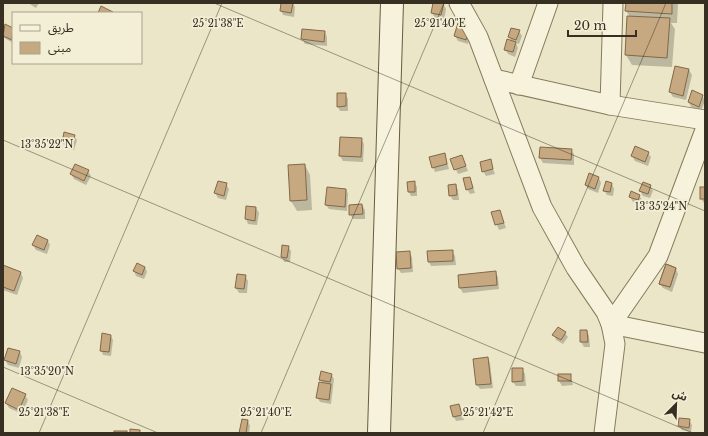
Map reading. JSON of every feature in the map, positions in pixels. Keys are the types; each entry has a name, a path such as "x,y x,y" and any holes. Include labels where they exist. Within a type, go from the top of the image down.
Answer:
{"street":[{"path":"380,433 392,3"},
{"path":"459,3 478,37 542,207 576,268 606,312 611,324 615,344 604,433"},
{"path":"519,85 548,3"},
{"path":"610,106 613,3"},
{"path":"494,79 610,106 705,120"},
{"path":"611,324 658,256 705,130"},
{"path":"611,324 705,343"}],"building":[{"path":"281,3 293,3 291,13 280,11"},
{"path":"433,3 444,3 441,15 431,13"},
{"path":"626,3 672,3 672,14 625,11"},
{"path":"101,6 113,12 98,12"},
{"path":"627,16 670,18 667,58 625,55"},
{"path":"458,23 470,27 466,40 454,36"},
{"path":"5,24 12,28 12,40 3,36"},
{"path":"511,28 520,30 516,40 508,37"},
{"path":"302,29 325,31 324,42 301,39"},
{"path":"507,39 516,42 513,52 504,50"},
{"path":"675,66 689,69 683,96 669,92"},
{"path":"692,90 703,95 699,107 688,102"},
{"path":"337,93 346,93 346,106 337,107"},
{"path":"64,132 75,135 72,146 62,143"},
{"path":"340,137 362,138 361,157 339,156"},
{"path":"635,146 649,152 645,162 631,156"},
{"path":"540,147 572,149 571,160 539,158"},
{"path":"445,153 447,164 432,168 429,157"},
{"path":"462,155 466,166 454,170 450,159"},
{"path":"491,159 493,169 482,172 480,162"},
{"path":"75,164 89,170 84,181 70,174"},
{"path":"305,164 307,200 290,201 288,165"},
{"path":"589,173 599,177 595,189 585,185"},
{"path":"470,177 473,188 466,190 463,178"},
{"path":"218,181 227,183 224,196 214,193"},
{"path":"415,181 415,192 408,192 407,182"},
{"path":"606,181 612,183 610,192 603,191"},
{"path":"643,182 651,185 648,194 639,191"},
{"path":"456,184 457,195 449,196 448,185"},
{"path":"327,187 346,189 345,207 325,205"},
{"path":"700,187 705,187 705,199 700,199"},
{"path":"631,191 640,195 638,200 629,197"},
{"path":"362,204 363,214 349,215 349,205"},
{"path":"246,206 256,207 255,221 245,219"},
{"path":"500,210 504,223 495,225 491,212"},
{"path":"37,235 48,240 44,250 32,245"},
{"path":"282,245 289,246 287,258 281,257"},
{"path":"453,250 453,261 428,262 427,251"},
{"path":"410,251 411,268 397,269 396,252"},
{"path":"137,263 145,267 142,275 133,271"},
{"path":"666,264 676,268 670,287 659,284"},
{"path":"666,264 676,268 670,287 659,284"},
{"path":"3,265 21,272 14,291 3,287"},
{"path":"496,271 497,285 459,288 458,275"},
{"path":"237,274 246,275 244,289 235,288"},
{"path":"558,327 566,332 561,340 552,335"},
{"path":"580,330 587,330 588,342 580,342"},
{"path":"102,333 111,335 109,352 100,351"},
{"path":"8,348 20,351 16,364 4,360"},
{"path":"488,357 491,384 476,385 473,359"},
{"path":"512,368 523,368 523,381 512,382"},
{"path":"321,371 332,374 330,382 319,380"},
{"path":"558,374 571,374 571,381 558,381"},
{"path":"319,382 331,384 329,400 316,398"},
{"path":"12,388 26,394 19,410 5,403"},
{"path":"459,404 462,415 453,417 450,406"},
{"path":"679,418 690,419 689,428 678,426"},
{"path":"242,419 248,420 246,433 239,433"},
{"path":"130,429 140,430 140,433 130,433"},
{"path":"114,431 127,431 127,433 114,433"}]}
